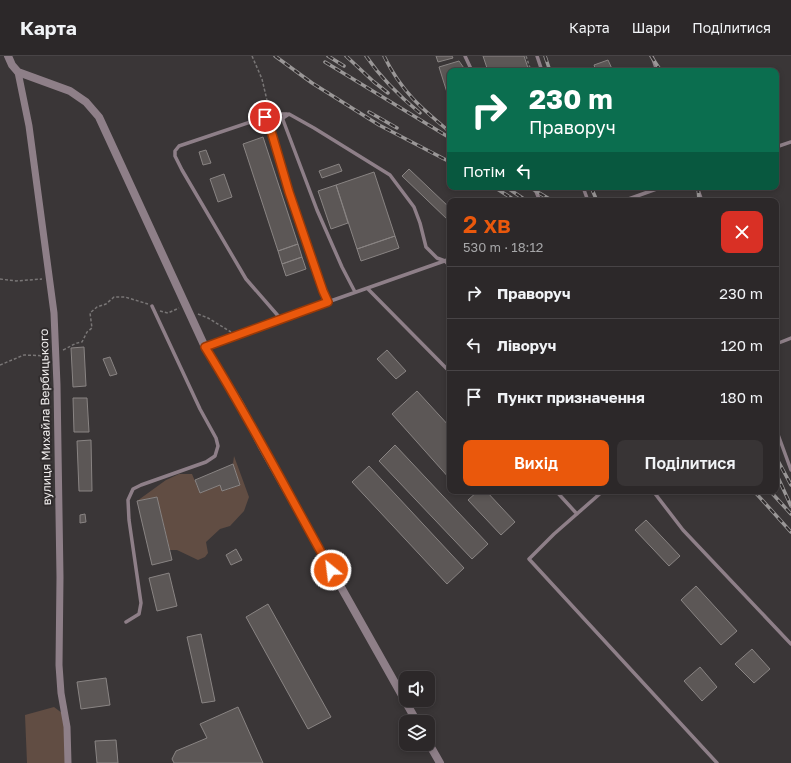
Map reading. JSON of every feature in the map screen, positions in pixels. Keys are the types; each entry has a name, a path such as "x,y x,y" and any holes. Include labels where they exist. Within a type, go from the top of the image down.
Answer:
{"street":[{"path":"8,56 12,65 18,72 70,91 86,102 98,117 205,347 240,404 261,445 413,715"},
{"name":"вулиця Михайла Вербицького","path":"18,72 29,126 54,313 60,577 59,664 61,693 67,727 68,763"},
{"path":"433,751 440,763"}],"lane":[{"path":"465,56 471,68"},
{"path":"537,56 541,68"},
{"path":"652,56 656,68"},
{"path":"289,114 283,118 283,120 317,210 342,268 355,292"},
{"path":"280,318 246,279 182,170 174,151 179,146 270,115 289,114 390,175 414,207 426,247 437,258 445,261"},
{"path":"270,115 269,124 289,192 328,302"},
{"path":"779,146 791,142"},
{"path":"631,198 654,190"},
{"path":"205,347 280,318 445,261"},
{"path":"367,288 447,369"},
{"path":"126,622 139,614 141,603 129,520 128,500 133,489 206,462 215,456 218,446 216,438 200,409 152,306"},
{"path":"779,343 791,338"},
{"path":"779,437 791,470"},
{"path":"559,494 576,514"},
{"path":"599,494 554,534 529,559 717,763"},
{"path":"655,494 683,530 791,644"}],"path":[{"path":"252,56 262,79 270,115"},
{"path":"526,56 530,68"},
{"path":"0,279 16,281 49,279"},
{"path":"0,365 24,355 51,356 69,348 72,344 82,342 87,332 92,328 90,313 106,304 114,297 133,298 168,313 178,308 188,311 208,318 235,336"}],"shaded area":[{"path":"234,456 249,497 244,511 230,526 220,529 206,542 208,553 205,557 198,560 177,550 170,550 157,497 137,501 166,480 179,474 192,474 200,493 220,485 223,491 240,485 233,464"},
{"path":"54,707 62,713 65,729 66,763 27,763 25,715"}],"building":[{"path":"436,56 452,56 453,58 438,62"},
{"path":"483,56 524,56 528,68 487,68"},
{"path":"608,60 612,68 595,68 594,65"},
{"path":"459,61 464,68 447,68 447,92 439,67"},
{"path":"263,137 298,244 278,251 243,144"},
{"path":"206,150 211,163 203,165 199,152"},
{"path":"339,164 342,171 322,178 319,171"},
{"path":"409,169 447,205 447,219 402,176"},
{"path":"374,172 395,236 357,249 336,185"},
{"path":"224,174 232,197 218,202 210,179"},
{"path":"336,185 348,223 331,229 318,191"},
{"path":"395,236 399,248 361,261 357,249"},
{"path":"298,244 302,257 282,264 278,251"},
{"path":"302,257 306,269 286,276 282,264"},
{"path":"84,347 86,386 73,387 71,348"},
{"path":"387,350 406,371 396,379 377,359"},
{"path":"110,357 117,374 110,376 103,359"},
{"path":"417,391 447,424 447,476 392,414"},
{"path":"73,398 87,398 89,432 74,432"},
{"path":"91,440 92,491 79,491 77,441"},
{"path":"395,445 488,544 472,559 379,461"},
{"path":"233,464 240,485 222,491 220,485 200,493 195,480"},
{"path":"369,466 464,568 447,584 352,482"},
{"path":"475,494 489,494 515,522 501,535 468,500"},
{"path":"157,497 172,560 152,565 137,501"},
{"path":"85,514 86,522 80,523 80,515"},
{"path":"646,520 680,556 669,566 635,530"},
{"path":"236,549 242,560 231,565 226,555"},
{"path":"169,573 177,606 157,611 149,578"},
{"path":"696,586 737,631 721,645 681,600"},
{"path":"268,604 331,717 308,729 246,617"},
{"path":"201,634 215,701 202,703 187,637"},
{"path":"752,649 770,669 754,683 735,664"},
{"path":"700,667 717,687 702,701 684,681"},
{"path":"106,678 110,705 81,709 77,682"},
{"path":"238,707 263,763 174,763 172,759 176,751 207,738 200,724"},
{"path":"116,740 118,763 97,763 95,741"}],"railway":[{"path":"275,56 312,83 379,125 447,160"},
{"path":"328,56 344,66"},
{"path":"346,56 388,93"},
{"path":"366,56 391,86 420,113"},
{"path":"384,56 397,79 412,98 447,129"},
{"path":"545,56 549,68"},
{"path":"651,56 659,68"},
{"path":"325,62 447,136"},
{"path":"369,112 397,128"},
{"path":"499,190 511,198"},
{"path":"510,190 522,198"},
{"path":"534,190 548,198"},
{"path":"592,190 596,198"},
{"path":"698,190 699,198"},
{"path":"779,463 791,485"},
{"path":"779,480 791,506"},
{"path":"757,494 791,532"},
{"path":"773,494 791,514"}],"route":[{"path":"265,117 268,117 289,192 328,302 205,347 240,404 261,445 331,570"}]}
